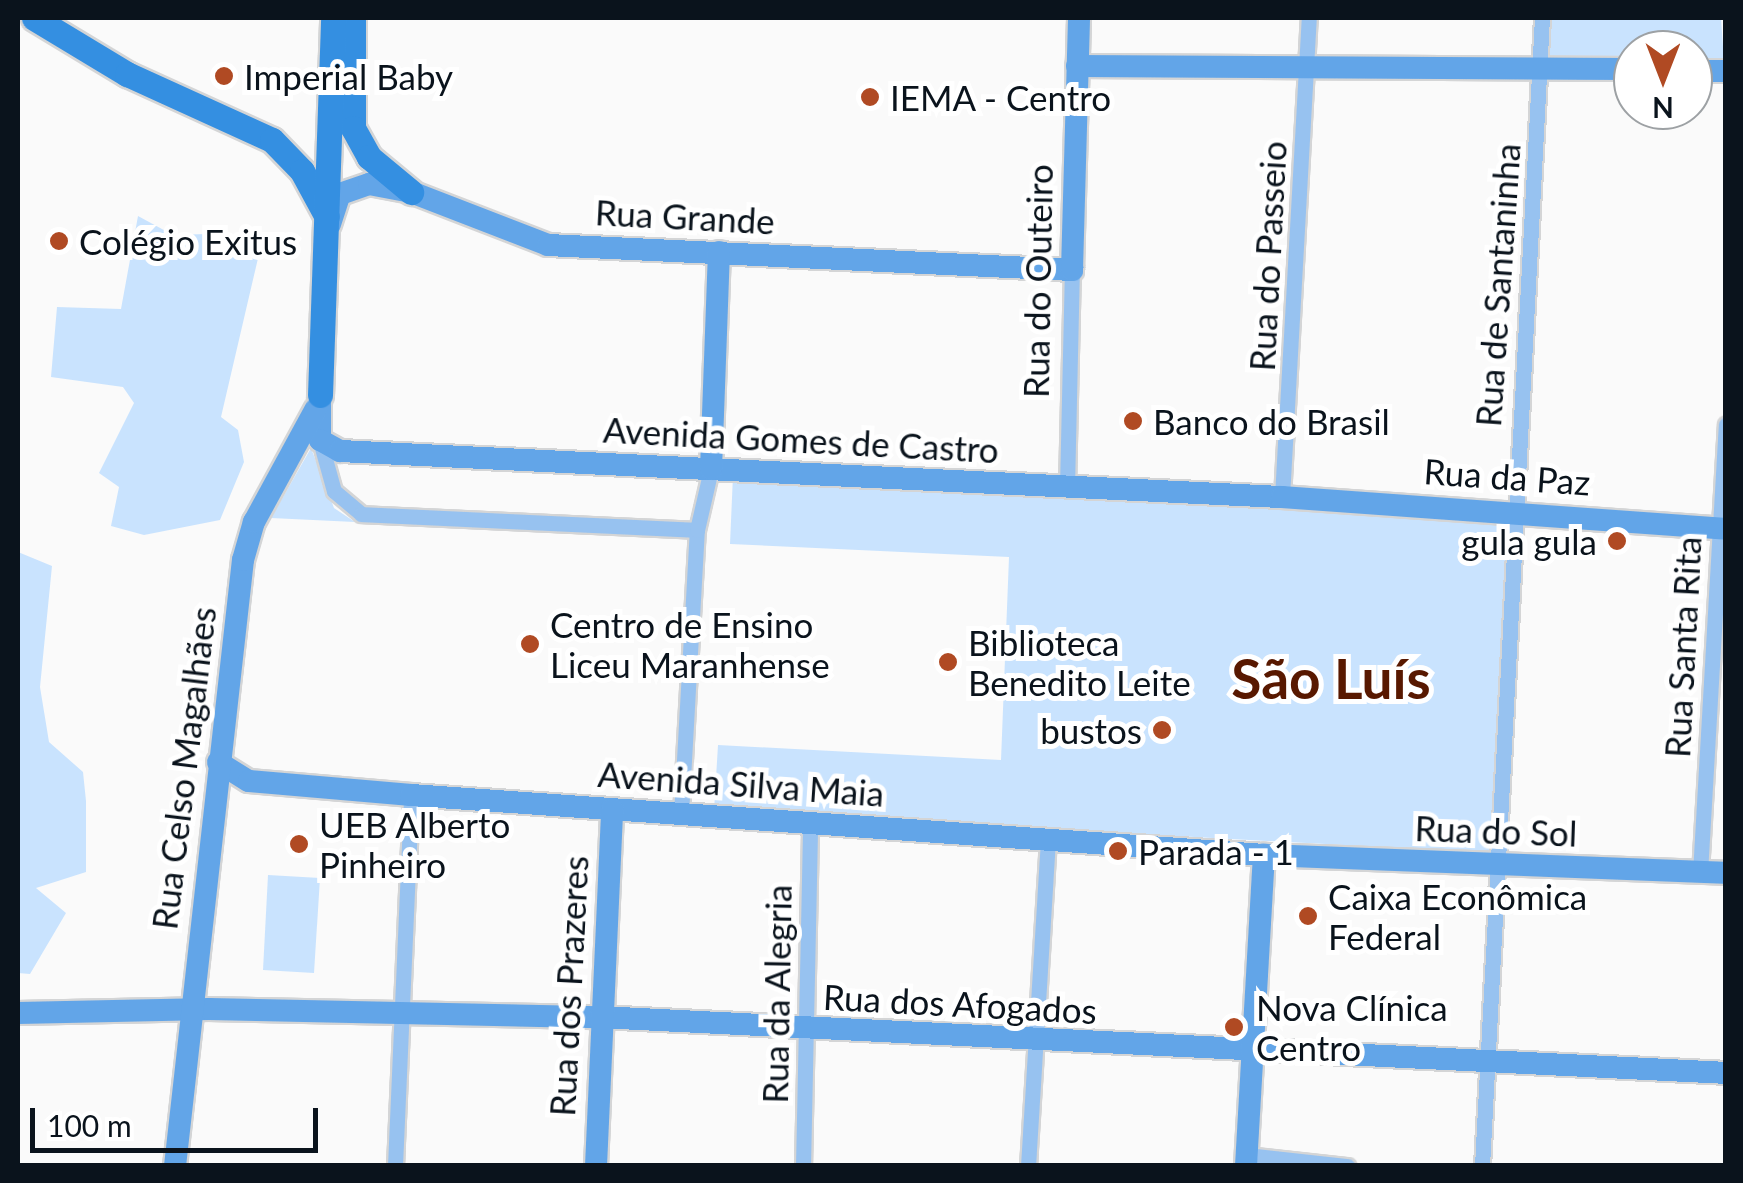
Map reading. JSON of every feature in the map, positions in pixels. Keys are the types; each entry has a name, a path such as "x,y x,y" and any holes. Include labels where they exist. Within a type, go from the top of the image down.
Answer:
{"main road":[{"path":"34,18 126,74 272,140 308,181 330,224"},
{"path":"320,395 330,224 333,18"},
{"path":"354,18 353,128 369,157 411,192"}],"street":[{"name":"Rua do Outeiro","path":"1067,487 1078,18"},
{"name":"Rua do Passeio","path":"1282,497 1309,18"},
{"name":"Rua de Santaninha","path":"1482,1166 1542,18"},
{"path":"1076,66 1613,68"},
{"name":"Rua Grande","path":"330,224 338,198 352,186 411,192 532,242 1072,270"},
{"path":"680,814 697,530 711,469 719,252"},
{"path":"320,395 319,437 334,491 361,514 697,530"},
{"name":"Rua Celso Magalhães","path":"175,1166 243,560 254,522 320,395"},
{"name":"Rua Santa Rita","path":"1700,873 1726,425"},
{"name":"Avenida Gomes de Castro","path":"319,437 340,451 1282,497"},
{"name":"Rua da Paz","path":"1282,497 1722,528"},
{"name":"Avenida Silva Maia","path":"218,762 249,781 1264,855"},
{"path":"395,1166 411,795"},
{"name":"Rua dos Prazeres","path":"596,1166 598,1017 612,809"},
{"name":"Rua da Alegria","path":"803,1166 810,823"},
{"path":"1028,1166 1048,839"},
{"path":"1264,855 1246,1160 1348,1166"},
{"name":"Rua do Sol","path":"1264,855 1726,873"},
{"name":"Rua dos Afogados","path":"18,1014 191,1009 598,1017 1034,1042 1726,1073"}],"shaded area":[{"path":"1550,18 1721,18 1724,61 1713,61 1713,30 1613,30 1613,60 1549,58"},
{"path":"138,216 173,235 207,234 259,254 221,417 238,430 244,462 220,520 144,535 111,526 119,487 99,473 134,403 123,387 51,377 57,307 121,309"},
{"path":"311,448 334,508 355,522 271,518"},
{"path":"733,475 1507,521 1491,853 714,811 718,745 1001,760 1009,557 730,544"},
{"path":"18,552 52,566 40,687 49,742 83,772 86,801 86,872 36,888 66,913 30,974 18,973"},
{"path":"268,875 320,878 314,973 263,970"}],"place":[{"name":"Imperial Baby","path":"224,76"},
{"name":"IEMA - Centro","path":"870,97"},
{"name":"Colégio Exitus","path":"59,241"},
{"name":"Banco do Brasil","path":"1133,421"},
{"name":"gula gula","path":"1617,541"},
{"name":"Centro de Ensino Liceu Maranhense","path":"530,644"},
{"name":"Biblioteca Benedito Leite","path":"948,662"},
{"name":"bustos","path":"1162,730"},
{"name":"UEB Alberto Pinheiro","path":"299,844"},
{"name":"Parada - 1","path":"1118,851"},
{"name":"Caixa Econômica Federal","path":"1308,916"},
{"name":"Nova Clínica Centro","path":"1234,1027"}],"district":[{"name":"São Luís","path":"1331,679"}]}
